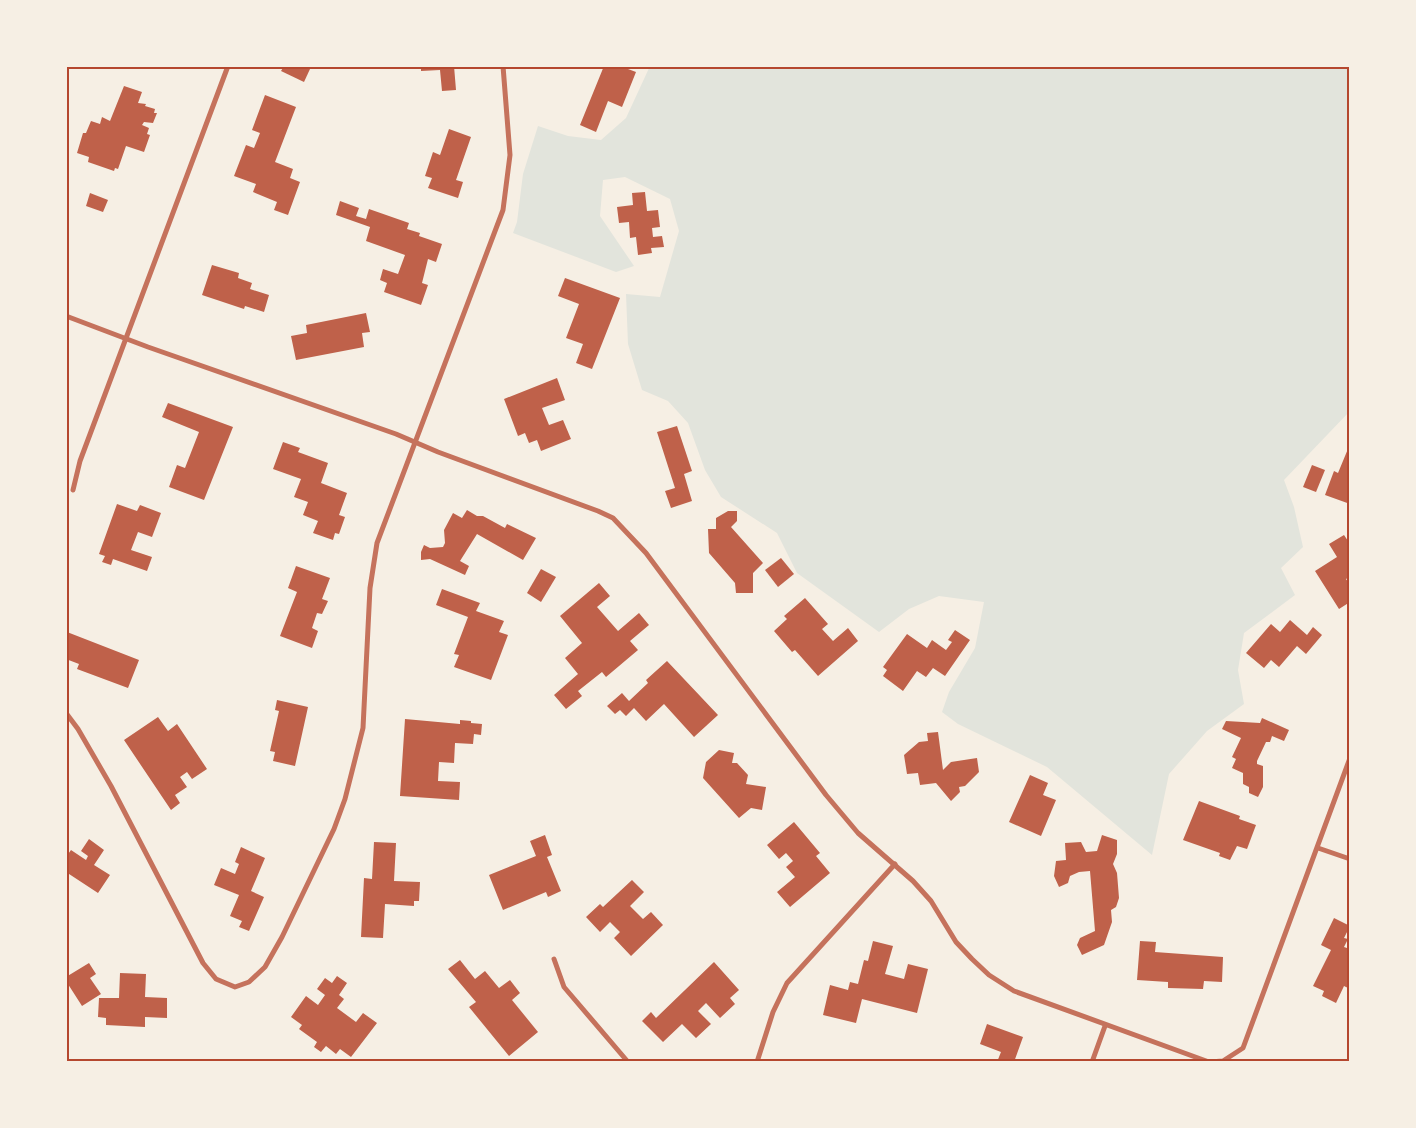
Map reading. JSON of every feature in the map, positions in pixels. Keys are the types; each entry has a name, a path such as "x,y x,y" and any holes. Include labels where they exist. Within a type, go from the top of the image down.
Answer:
{"street":[{"path":"73,490 80,461 228,66"},
{"path":"66,713 78,729 111,786 203,963 216,979 227,986 235,987 249,982 265,967 282,937 328,844 345,799 363,728 372,569 377,543 502,210 510,155 503,66"},
{"path":"66,316 416,442 613,518 646,553 826,796 858,833 895,864 931,901 956,942 989,975 1014,991 1105,1026 1209,1062 1223,1061 1243,1048 1350,758"},
{"path":"1318,848 1350,859"},
{"path":"757,1062 773,1012 786,983 895,864"},
{"path":"554,959 564,987 628,1062"},
{"path":"1092,1062 1105,1026"}],"shaded area":[{"path":"650,66 1350,66 1350,411 1284,480 1294,507 1303,547 1281,568 1295,595 1244,633 1238,670 1244,704 1207,731 1169,774 1152,855 1047,767 958,724 942,712 949,692 975,648 984,602 939,596 909,609 879,632 797,573 777,533 721,497 705,470 688,423 668,401 642,390 628,344 626,294 660,297 679,231 670,199 625,177 603,180 600,216 634,266 616,272 513,233 517,222 523,174 538,126 568,136 601,140 626,118"}],"building":[{"path":"284,66 304,66 310,69 304,82 281,71"},
{"path":"421,66 454,66 456,90 442,91 440,70 421,71"},
{"path":"604,66 620,66 636,72 622,107 608,101 596,132 580,125"},
{"path":"124,86 142,92 138,103 146,104 145,106 155,109 154,113 157,113 153,123 144,122 142,125 149,128 147,134 150,135 144,152 126,146 118,169 115,168 114,171 88,162 89,157 77,153 83,133 86,133 91,121 100,124 102,117 110,121"},
{"path":"265,95 296,107 275,162 293,169 290,178 300,182 288,215 274,210 277,202 253,192 256,184 234,176 246,145 254,148 260,133 252,130"},
{"path":"449,129 471,137 456,180 463,182 458,198 428,188 432,178 425,176 433,152 440,155"},
{"path":"645,192 647,211 658,210 660,227 652,228 653,237 662,236 664,247 651,248 652,253 638,255 636,237 630,238 629,222 619,223 617,207 633,205 632,193"},
{"path":"90,193 108,200 103,212 86,206"},
{"path":"340,201 359,208 356,216 366,219 369,209 409,223 407,229 420,233 419,236 442,244 436,262 428,259 422,283 428,285 421,305 384,292 387,283 380,280 383,269 398,274 405,255 366,241 370,227 336,215"},
{"path":"212,265 239,273 238,278 252,283 250,289 269,295 264,312 245,306 244,309 202,295"},
{"path":"565,278 620,298 592,369 576,363 583,344 566,338 579,304 558,296"},
{"path":"366,313 370,332 362,333 364,347 296,360 291,336 307,333 306,325"},
{"path":"557,378 565,400 542,408 549,425 563,420 571,439 541,451 537,440 529,443 525,433 518,436 504,399"},
{"path":"168,403 233,427 204,500 169,487 177,465 185,468 199,432 162,417"},
{"path":"677,426 692,471 684,474 692,501 671,508 665,491 675,488 657,432"},
{"path":"283,442 300,448 298,452 328,463 321,483 347,493 339,515 345,517 339,534 335,533 333,540 313,533 318,521 303,515 308,502 294,497 301,479 273,469"},
{"path":"1350,444 1350,504 1325,495 1334,471 1338,473"},
{"path":"1312,465 1325,470 1316,492 1303,487"},
{"path":"117,504 137,511 140,505 161,513 152,537 138,532 131,550 152,557 147,571 113,559 111,565 102,562 105,556 99,554"},
{"path":"467,510 505,528 507,524 536,538 523,560 477,534 460,561 469,566 465,575 430,559 421,560 421,552 424,545 430,548 443,547 445,543 444,530 453,513 462,518"},
{"path":"728,511 737,511 737,521 731,527 763,563 753,573 753,593 736,593 735,583 709,553 708,529 716,529 716,518"},
{"path":"1344,535 1350,544 1350,577 1346,579 1350,585 1350,602 1339,609 1315,571 1337,557 1329,544"},
{"path":"781,558 794,574 778,587 765,570"},
{"path":"296,566 330,578 322,599 328,601 322,614 317,613 312,628 318,631 312,648 280,636 297,592 288,588"},
{"path":"541,569 556,577 541,602 527,593"},
{"path":"599,583 610,596 597,607 618,631 639,613 649,625 630,641 638,650 606,677 602,672 578,691 582,696 566,709 554,695 578,674 565,658 582,643 560,616"},
{"path":"442,589 480,603 476,611 504,621 499,632 508,635 491,680 454,667 459,655 454,654 468,617 436,605"},
{"path":"805,598 828,624 822,629 833,641 848,628 858,641 818,676 795,650 792,652 774,631 787,619 784,616"},
{"path":"1290,620 1307,635 1313,627 1322,635 1306,654 1297,646 1279,667 1271,660 1264,668 1246,653 1271,624 1280,632"},
{"path":"955,630 970,640 945,676 933,668 926,677 917,671 903,691 883,676 887,670 883,667 907,634 927,648 932,640 946,650 952,642 948,640"},
{"path":"67,632 139,660 128,688 77,669 79,664 66,659"},
{"path":"667,661 718,715 694,737 664,704 646,721 634,708 626,716 620,710 615,714 607,706 622,693 629,701 648,683 646,680"},
{"path":"277,700 308,707 295,766 273,761 275,752 270,751 279,711 275,710"},
{"path":"158,717 168,731 177,724 207,769 192,779 187,772 180,777 187,787 175,795 180,803 171,810 124,740"},
{"path":"1262,718 1289,730 1284,741 1272,736 1270,742 1266,742 1257,761 1257,764 1263,766 1263,787 1258,797 1249,793 1249,787 1243,784 1243,773 1232,768 1236,759 1232,757 1241,738 1222,729 1226,721 1260,723"},
{"path":"405,719 460,724 460,720 482,724 481,735 474,734 473,744 455,743 454,763 439,762 438,781 460,782 459,800 400,796"},
{"path":"938,732 943,770 951,762 977,758 979,772 965,786 959,787 960,792 951,801 936,783 920,785 918,773 907,774 904,755 919,742 928,741 927,733"},
{"path":"719,750 734,753 732,763 737,763 748,775 746,784 766,787 762,810 751,808 739,818 703,778 706,762"},
{"path":"1030,775 1048,783 1043,795 1056,800 1041,836 1009,822"},
{"path":"1199,801 1240,816 1239,819 1256,825 1247,849 1237,846 1230,860 1219,856 1220,853 1183,840"},
{"path":"794,822 820,853 816,856 830,873 790,907 777,892 795,877 786,867 793,861 786,853 779,859 767,845"},
{"path":"545,835 552,855 547,857 561,891 548,897 546,892 503,910 489,875 536,856 530,841"},
{"path":"1102,835 1117,840 1117,854 1113,864 1117,873 1119,898 1116,907 1111,910 1112,922 1104,945 1082,955 1077,945 1080,938 1095,931 1090,871 1079,872 1070,876 1068,883 1059,887 1054,876 1056,861 1066,860 1065,843 1081,842 1086,852 1097,851"},
{"path":"89,839 104,850 94,865 110,875 98,893 66,872 66,857 71,850 86,860 88,856 81,851"},
{"path":"374,842 396,843 394,881 420,882 419,901 414,901 414,906 385,904 383,938 361,937 364,878 372,879"},
{"path":"241,847 265,858 251,891 264,897 249,931 239,927 242,921 230,916 239,895 214,885 221,868 235,874 239,864 235,862"},
{"path":"632,880 644,892 630,906 643,919 651,912 663,925 631,956 614,938 620,932 610,922 600,932 586,917 600,904 603,907"},
{"path":"1334,918 1350,926 1344,938 1348,939 1344,947 1350,949 1350,989 1344,986 1336,1003 1322,996 1324,991 1313,986 1331,950 1321,945"},
{"path":"873,941 893,946 885,974 904,979 908,964 928,969 917,1013 862,999 856,1023 823,1015 830,985 848,990 850,982 858,984 864,960 868,961"},
{"path":"1140,941 1156,942 1155,952 1223,957 1222,982 1204,981 1203,989 1168,988 1168,982 1137,980"},
{"path":"460,960 475,979 485,971 499,988 510,980 520,993 512,1000 538,1032 509,1056 469,1007 476,1002 448,969"},
{"path":"714,962 739,990 730,998 735,1004 720,1018 706,1003 698,1011 711,1024 696,1038 682,1024 663,1042 642,1021 651,1012 656,1018"},
{"path":"89,963 96,974 90,978 101,994 82,1006 66,981 66,977"},
{"path":"120,973 146,974 145,997 167,998 167,1018 145,1017 145,1027 106,1025 106,1018 98,1017 99,998 119,998"},
{"path":"337,976 347,983 339,995 344,999 337,1008 356,1022 363,1013 377,1023 351,1057 340,1049 336,1054 326,1046 321,1052 314,1047 317,1042 299,1029 302,1025 291,1017 306,996 318,1005 325,995 317,989 325,978 332,983"},
{"path":"987,1024 1023,1037 1014,1062 997,1062 1001,1052 980,1044"}]}
